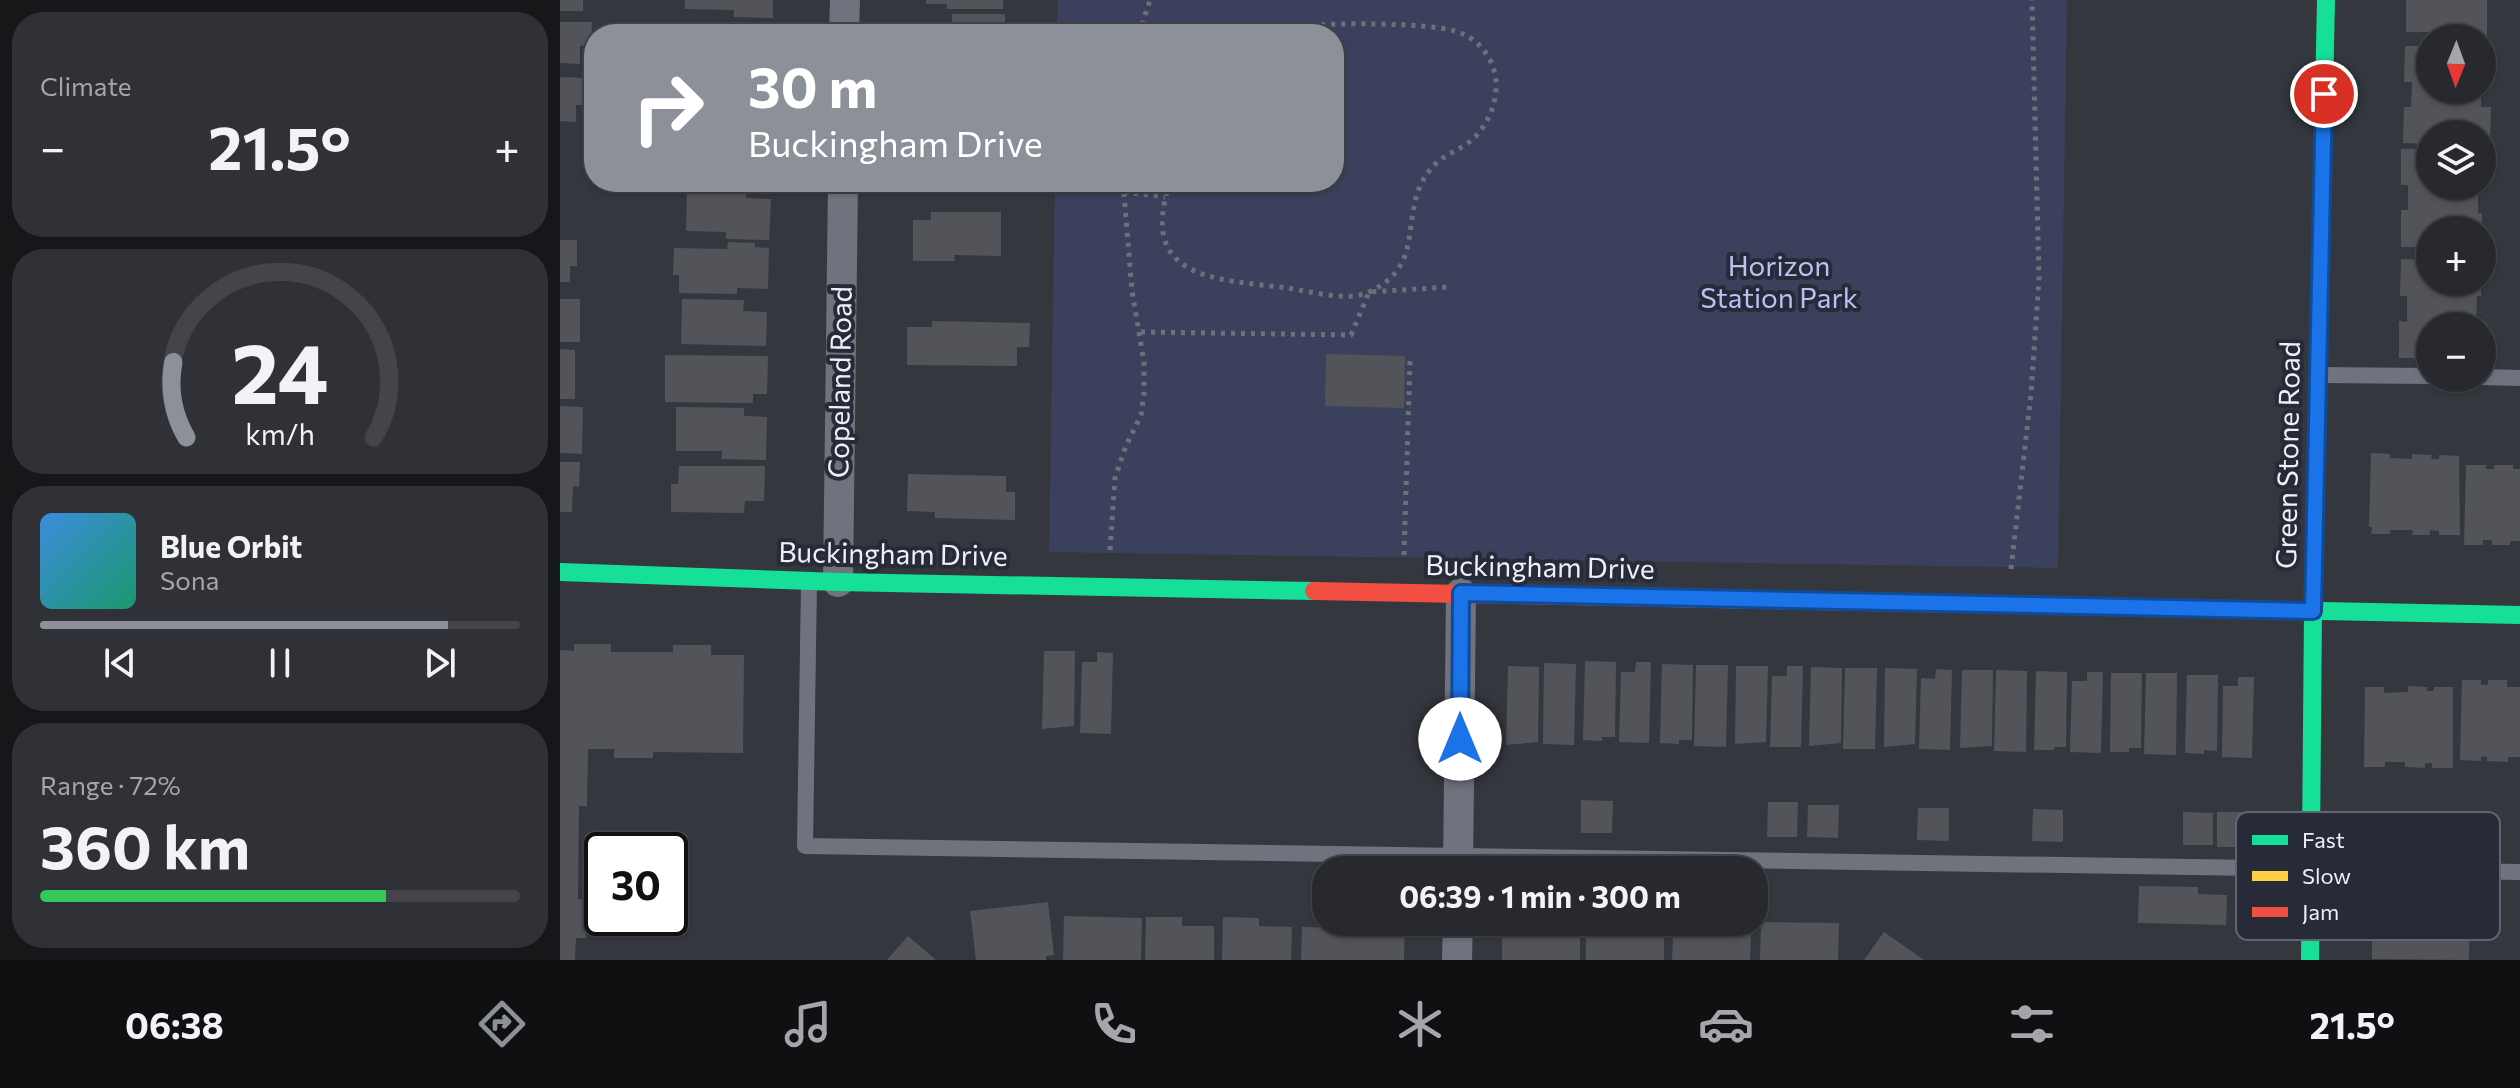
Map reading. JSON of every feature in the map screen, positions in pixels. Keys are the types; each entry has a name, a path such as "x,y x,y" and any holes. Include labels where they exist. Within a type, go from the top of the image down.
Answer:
{"street":[{"path":"844,24 845,0"},
{"name":"Green Stone Road","path":"2311,812 2326,0"},
{"name":"Copeland Road","path":"824,581 843,192"},
{"name":"Buckingham Drive","path":"560,572 824,581 2520,615"},
{"path":"1458,856 1461,593"},
{"path":"1457,960 1458,936"}],"lane":[{"path":"2318,375 2416,376"},
{"path":"2496,377 2520,378"},
{"path":"824,581 805,846 1312,858"},
{"path":"1768,864 2236,867"},
{"path":"2500,872 2520,872"}],"path":[{"path":"1142,24 1150,0"},
{"path":"2011,604 2011,554 2029,420 2039,279 2032,0"},
{"path":"1141,332 1351,335 1369,292 1385,282 1407,255 1414,200 1428,172 1451,151 1475,137 1493,110 1496,76 1482,47 1461,31 1434,27 1344,26"},
{"path":"1111,586 1110,536 1115,478 1141,415 1144,394 1141,332 1132,291 1124,192 1165,197"},
{"path":"1167,192 1160,221 1165,246 1181,264 1198,274 1354,296 1369,292 1449,287"},
{"path":"1403,592 1410,361"}],"green space":[{"name":"Horizon Station Park","path":"1058,0 2067,0 2058,568 1049,552 1055,192 1344,192 1344,24 1057,24"}],"building":[{"path":"560,0 583,0 583,11 560,11"},
{"path":"685,0 773,0 773,18 734,17 734,10 685,9"},
{"path":"926,0 1003,0 1003,9 947,9 947,4 926,4"},
{"path":"2406,0 2487,0 2487,24 2416,24 2416,32 2406,32"},
{"path":"952,14 1005,14 1005,24 914,24 914,22 952,23"},
{"path":"560,22 592,22 584,24 580,64 560,63"},
{"path":"2405,46 2416,46 2416,104 2481,104 2481,107 2491,107 2491,120 2416,120 2416,143 2403,143 2404,107 2411,107 2412,82 2404,82"},
{"path":"560,77 584,78 583,105 576,105 576,122 560,121"},
{"path":"2401,149 2416,149 2416,200 2478,200 2478,213 2482,216 2416,216 2416,247 2401,247 2401,210 2408,210 2408,185 2401,185"},
{"path":"687,192 747,192 746,198 771,199 769,240 726,239 726,232 686,231"},
{"path":"931,212 1001,212 1001,256 954,255 955,261 913,261 913,220 931,220"},
{"path":"560,240 577,240 577,266 570,266 570,282 560,282"},
{"path":"728,242 755,243 755,247 769,248 768,289 737,288 737,294 679,293 679,275 673,275 674,248 727,249"},
{"path":"2401,259 2416,260 2416,296 2477,296 2476,312 2416,312 2416,358 2399,358 2399,321 2407,322 2407,296 2400,296"},
{"path":"560,299 580,299 580,342 560,342"},
{"path":"682,299 744,300 743,311 767,312 766,346 681,344"},
{"path":"932,321 1030,323 1029,347 1017,347 1017,366 907,365 907,327 932,327"},
{"path":"560,349 575,350 575,399 560,399"},
{"path":"1326,354 1405,356 1404,408 1325,406"},
{"path":"665,355 768,356 767,394 753,394 753,403 665,402"},
{"path":"560,406 583,407 582,454 560,453"},
{"path":"676,407 744,408 744,416 767,417 766,460 722,459 722,451 676,451"},
{"path":"2371,453 2412,459 2412,454 2432,455 2431,459 2439,459 2439,455 2459,456 2460,535 2439,535 2439,531 2430,530 2430,535 2412,535 2413,530 2371,534"},
{"path":"560,462 580,462 579,487 573,486 572,512 560,512"},
{"path":"2466,465 2486,465 2486,469 2494,469 2494,465 2513,465 2513,469 2520,469 2520,541 2510,541 2510,545 2492,545 2492,540 2483,540 2483,545 2464,545"},
{"path":"679,466 765,466 764,501 745,501 744,513 671,512 671,484 678,484"},
{"path":"908,474 1006,476 1006,492 1015,492 1015,520 935,518 935,512 907,511"},
{"path":"574,644 611,644 611,652 673,652 673,645 711,645 711,655 744,655 743,753 653,752 653,758 614,758 614,749 588,749 587,806 579,806 578,899 584,900 586,938 576,938 575,960 560,960 560,650 574,651"},
{"path":"1044,651 1075,651 1074,726 1042,729"},
{"path":"1097,652 1113,653 1111,734 1080,733 1082,662 1097,662"},
{"path":"1585,661 1616,662 1615,737 1602,737 1602,741 1583,740"},
{"path":"1636,662 1651,662 1649,743 1619,742 1621,672 1635,672"},
{"path":"1544,663 1576,664 1574,745 1543,744"},
{"path":"1662,664 1693,665 1692,740 1679,740 1679,744 1660,743"},
{"path":"1696,665 1728,665 1726,747 1694,746"},
{"path":"1508,666 1539,667 1538,742 1506,745"},
{"path":"1736,666 1768,666 1766,742 1735,744"},
{"path":"1787,666 1803,666 1801,747 1770,747 1772,676 1787,676"},
{"path":"1811,667 1842,668 1841,743 1809,746"},
{"path":"1845,668 1877,668 1875,749 1843,749"},
{"path":"1885,668 1917,669 1915,744 1884,747"},
{"path":"1936,669 1952,670 1950,750 1919,749 1921,678 1935,679"},
{"path":"1962,670 1993,670 1992,746 1960,748"},
{"path":"1996,670 2027,671 2026,752 1994,751"},
{"path":"2036,671 2067,672 2066,747 2034,750"},
{"path":"2087,672 2103,672 2101,753 2070,752 2072,681 2087,681"},
{"path":"2111,673 2142,673 2141,748 2129,748 2129,752 2110,752"},
{"path":"2146,673 2177,673 2176,755 2144,754"},
{"path":"2187,675 2218,675 2217,751 2185,753"},
{"path":"2238,677 2254,677 2252,758 2222,757 2223,686 2238,686"},
{"path":"2462,680 2481,680 2481,685 2488,685 2488,680 2507,680 2507,687 2520,687 2520,757 2508,757 2508,762 2487,761 2487,757 2481,756 2481,761 2460,760"},
{"path":"2408,686 2427,687 2427,691 2434,691 2434,687 2453,687 2453,768 2432,768 2432,763 2425,763 2425,768 2405,767 2405,762 2385,762 2385,767 2364,767 2365,687 2384,687 2384,693 2408,692"},
{"path":"1581,800 1613,801 1612,833 1581,833"},
{"path":"1768,802 1798,802 1797,837 1767,837"},
{"path":"1808,805 1839,805 1838,838 1807,837"},
{"path":"1918,808 1949,808 1949,841 1917,840"},
{"path":"2033,809 2063,810 2063,842 2032,841"},
{"path":"2183,812 2213,813 2213,845 2183,845"},
{"path":"2217,812 2236,812 2236,847 2217,847"},
{"path":"2139,886 2198,887 2198,894 2227,895 2226,925 2138,923"},
{"path":"1048,902 1054,955 1046,956 1046,960 976,960 970,911"},
{"path":"1064,916 1142,918 1141,960 1063,960"},
{"path":"1146,917 1182,917 1182,926 1214,926 1214,960 1145,960"},
{"path":"1223,917 1259,918 1259,926 1292,927 1291,960 1222,960"},
{"path":"1768,922 1839,923 1838,960 1760,960 1761,936 1768,936"},
{"path":"1302,927 1312,927 1312,936 1405,936 1404,960 1301,960"},
{"path":"1884,932 1924,960 1864,960"},
{"path":"908,936 936,960 887,960"},
{"path":"1502,936 1580,936 1580,960 1502,960"},
{"path":"1586,936 1664,938 1664,960 1586,960"},
{"path":"1673,936 1751,936 1750,960 1672,960"},
{"path":"2372,940 2469,940 2469,960 2372,959"}],"traffic: fast":[{"path":"2311,812 2326,0"},
{"path":"560,572 838,582 1314,591"},
{"path":"2121,607 2520,615"},
{"path":"2310,940 2310,960"}],"traffic: slow":[{"path":"1666,598 2121,607"}],"traffic: jam":[{"path":"1314,591 1666,598"}],"route":[{"path":"1460,739 1461,593 2313,611 2324,94"}]}
